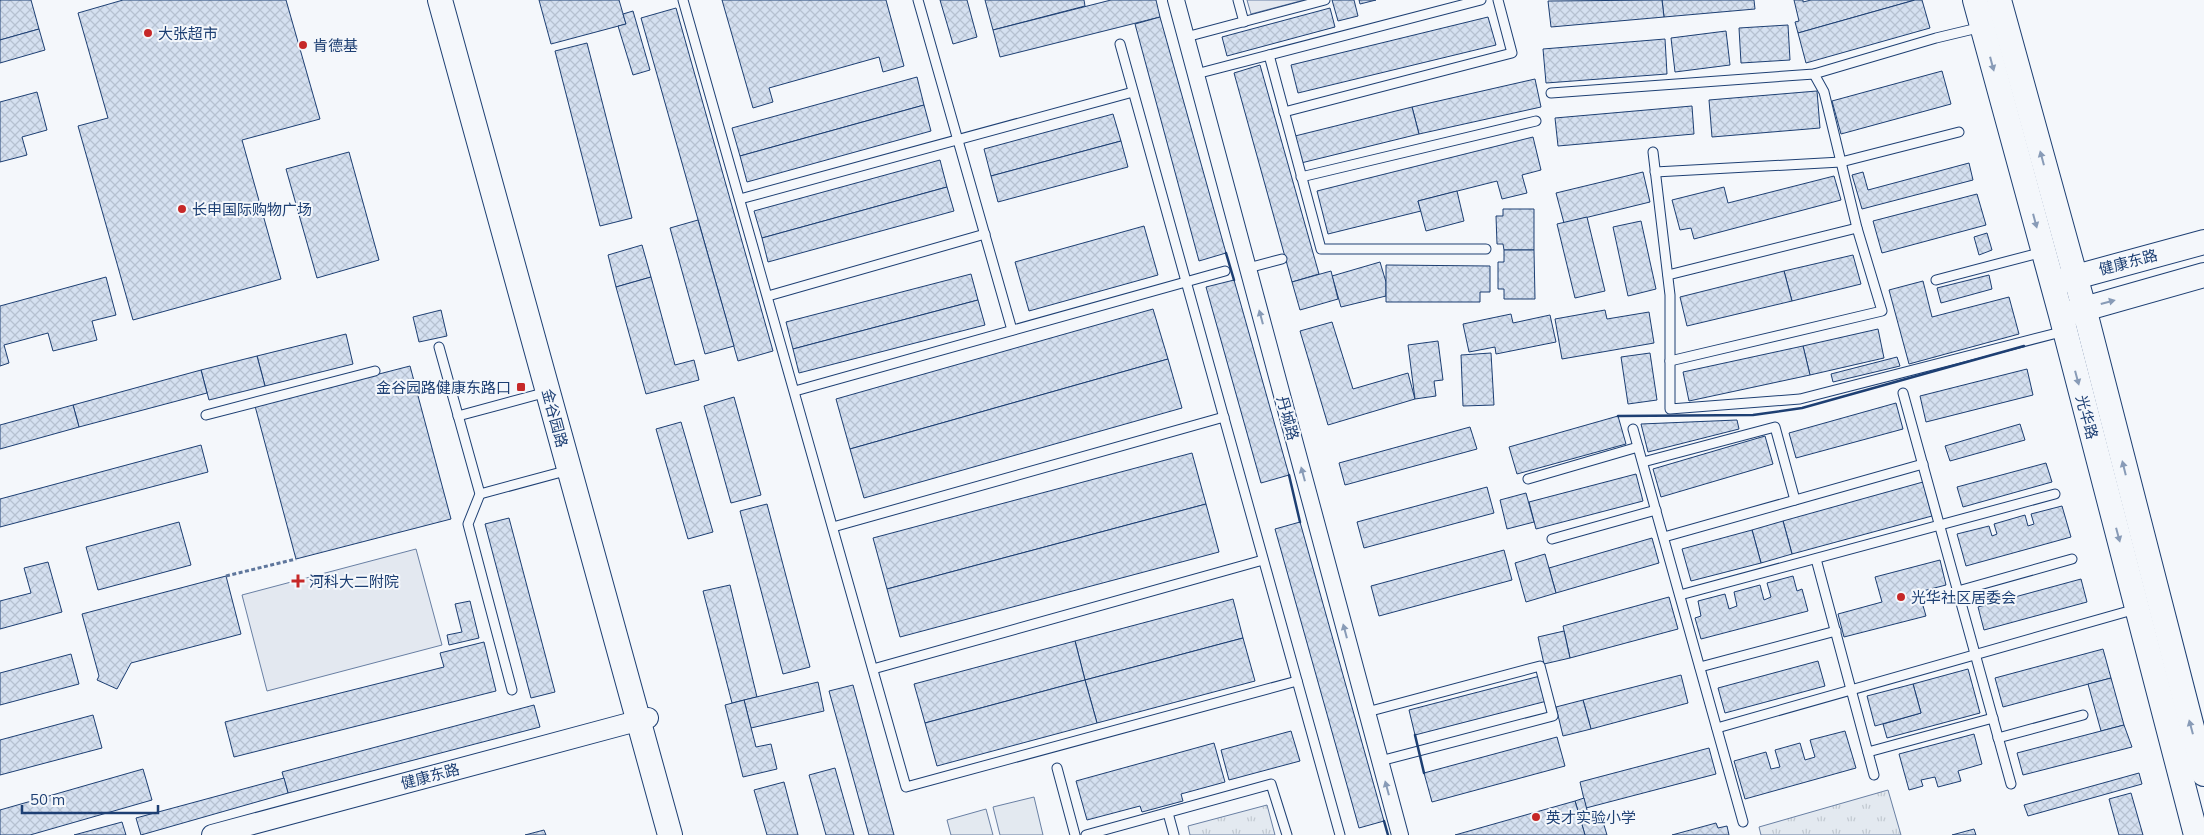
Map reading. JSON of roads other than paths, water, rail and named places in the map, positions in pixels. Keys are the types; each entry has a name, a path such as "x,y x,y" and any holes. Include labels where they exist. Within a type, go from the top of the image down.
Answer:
{"main road":[{"name":"金谷园路","path":"440,0 553,390"},
{"name":"金谷园路","path":"456,0 553,390 643,719 670,835"},
{"name":"光华路","path":"1975,0 1994,19 2084,308 2196,835"},
{"name":"光华路","path":"1994,19 2043,252 2148,606 2204,774"},
{"name":"健康东路","path":"2052,284 2204,242"},
{"path":"2063,323 2084,308 2204,275"},
{"name":"金谷园路","path":"643,719 681,835"}],"street":[{"name":"丹城路","path":"1176,0 1400,835"},
{"name":"健康东路","path":"212,835 643,719"}],"lane":[{"path":"683,0 906,787 1297,681"},
{"path":"918,0 1012,330"},
{"path":"1238,0 1244,22"},
{"path":"1186,38 1325,0"},
{"path":"1196,74 1481,0"},
{"path":"1284,112 1512,53 1498,0"},
{"path":"1551,93 1814,74 1994,19"},
{"path":"1120,44 1340,835"},
{"path":"1268,55 1301,177 1318,250 1486,249"},
{"path":"1670,361 1882,311 1857,228 1824,92 1814,74"},
{"path":"740,199 1133,92"},
{"path":"1301,177 1536,121"},
{"path":"1655,172 1841,162 1959,132"},
{"path":"1652,152 1670,295 1670,408 1791,400 2063,323"},
{"path":"1668,275 1857,228"},
{"path":"768,296 985,234"},
{"path":"1936,280 2043,252"},
{"path":"1248,268 1282,259"},
{"path":"795,391 1225,271"},
{"path":"440,347 480,494 468,524 512,690"},
{"path":"206,415 375,371"},
{"path":"458,416 553,390"},
{"path":"1903,393 2011,784"},
{"path":"833,527 1224,417"},
{"path":"1642,462 1775,427 1795,500"},
{"path":"1633,429 1743,822"},
{"path":"1528,479 1638,447"},
{"path":"1664,538 1923,464"},
{"path":"480,494 574,469"},
{"path":"1680,595 2055,494"},
{"path":"1552,539 1656,510"},
{"path":"1816,559 1874,775"},
{"path":"873,669 1263,560"},
{"path":"1958,591 2072,560"},
{"path":"1717,728 2148,606"},
{"path":"1700,667 1836,631"},
{"path":"1367,712 1540,666 1553,716 1380,761"},
{"path":"1998,738 2083,715"},
{"path":"1868,752 1992,718"},
{"path":"1057,768 1074,835"},
{"path":"1086,835 1271,784 1287,835"},
{"path":"1168,813 1174,835"}],"place":[{"name":"大张超市","path":"148,33"},
{"name":"肯德基","path":"303,45"},
{"name":"长申国际购物广场","path":"182,209"},
{"name":"金谷园路健康东路口","path":"521,387"},
{"name":"河科大二附院","path":"298,581"},
{"name":"光华社区居委会","path":"1901,597"},
{"name":"英才实验小学","path":"1536,817"}]}
